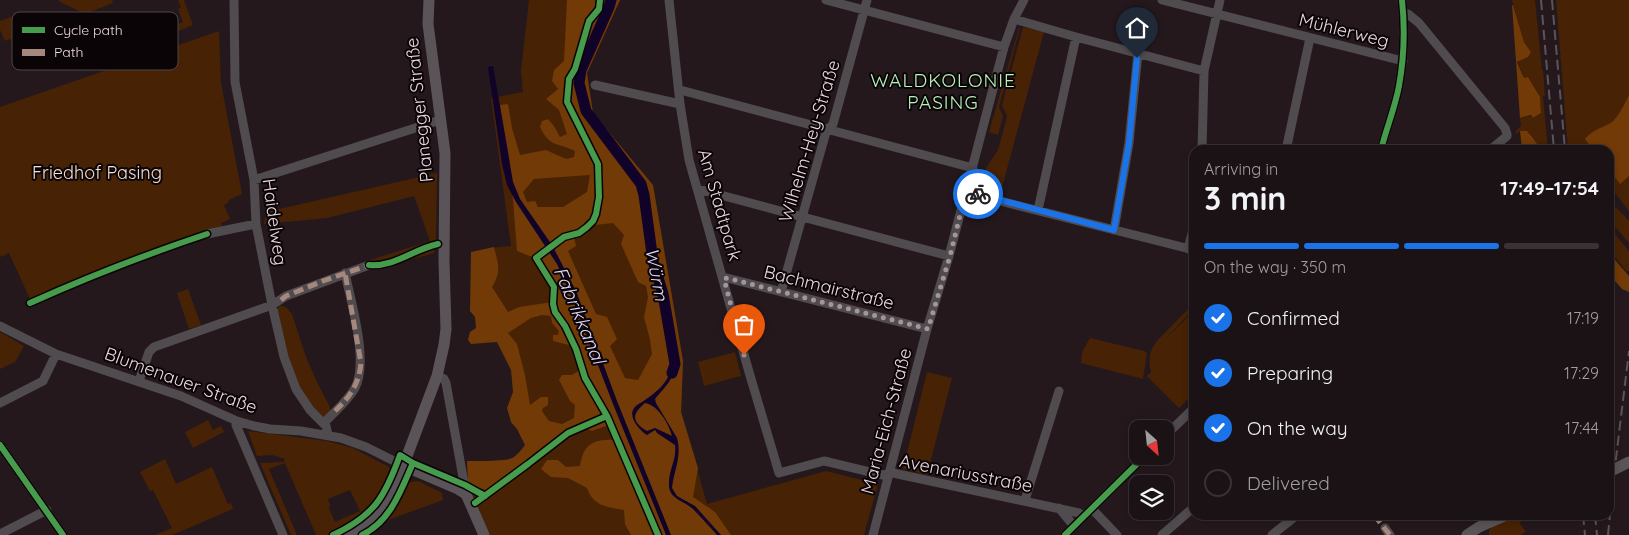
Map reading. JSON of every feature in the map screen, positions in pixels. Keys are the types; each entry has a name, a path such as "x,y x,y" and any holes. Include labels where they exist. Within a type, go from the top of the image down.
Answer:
{"main road":[{"name":"Planegger Straße","path":"349,535 363,532 392,496 437,376 444,346 446,329 444,261 445,153 428,24 428,0"},
{"path":"1614,470 1629,462"},
{"name":"Blumenauer Straße","path":"404,466 462,490 466,494"},
{"path":"466,494 484,535"},
{"path":"1466,535 1478,527 1495,520"}],"street":[{"name":"Haidelweg","path":"234,0 235,82 254,180 256,224 272,305 284,357 296,389 310,410 324,423 328,435"},
{"name":"Am Stadtpark","path":"668,0 687,149 779,473"},
{"path":"826,0 1004,47"},
{"name":"Wilhelm-Hey-Straße","path":"782,292 826,132 833,124 867,0"},
{"name":"Maria-Eich-Straße","path":"873,535 928,329 950,256 1004,47 1014,19 1024,0"},
{"name":"Mühlerweg","path":"1162,0 1402,61"},
{"path":"1202,145 1204,71 1220,0"},
{"path":"1382,145 1399,87 1404,14 1402,0"},
{"path":"1404,14 1408,14 1419,23 1505,128 1507,134 1505,138 1496,145"},
{"path":"1014,19 1204,71"},
{"path":"1038,210 1076,37"},
{"path":"1287,145 1310,38"},
{"path":"1114,230 1129,143 1138,53"},
{"path":"595,85 680,104"},
{"path":"679,91 972,168"},
{"path":"254,180 440,120"},
{"path":"698,189 950,256"},
{"path":"966,191 1189,249"},
{"path":"207,234 256,224"},
{"path":"139,381 149,352 154,347 272,305 286,296 345,273 369,266"},
{"path":"324,423 355,388 360,375 359,343 345,273"},
{"name":"Bachmairstraße","path":"724,279 727,278 928,329"},
{"name":"Blumenauer Straße","path":"0,326 56,354 181,396 238,421 270,429 328,435 360,445 404,466"},
{"path":"0,403 43,381 56,354"},
{"path":"437,376 444,379 446,383 466,494"},
{"path":"1025,500 1059,391"},
{"path":"1174,427 1189,413"},
{"path":"238,421 236,425 283,535"},
{"path":"0,446 63,535"},
{"name":"Avenariusstraße","path":"779,473 824,461 883,476 889,474 1025,500 1079,513 1084,516"},
{"path":"1065,535 1136,465"},
{"path":"1059,508 1074,526"},
{"path":"1092,509 1117,535"},
{"path":"0,534 46,510"},
{"path":"1162,535 1189,511"},
{"path":"1272,535 1291,520"}],"green space":[{"path":"59,0 112,0 113,3 90,12 81,12"},
{"path":"178,0 184,0 193,25 178,31 178,24 183,22 178,9 181,8"},
{"path":"529,0 620,0 585,76 593,114 653,185 683,361 681,412 707,504 826,471 878,484 864,535 489,535 476,506 469,474 529,459 511,337 488,334 488,248 511,246 491,98 523,92 521,71"},
{"path":"1512,0 1535,0 1543,70 1545,96 1543,96 1548,145 1538,145 1527,131 1520,131 1516,134 1515,132 1521,126 1520,118 1531,116 1533,118 1541,113 1540,97 1528,77 1524,78 1518,62 1528,57 1531,52 1524,42"},
{"path":"1556,0 1629,0 1629,211 1614,194 1614,145 1568,145"},
{"path":"12,17 12,42 10,39 5,41 0,30 0,21"},
{"path":"1023,27 1044,32 1000,195 978,189 984,171 998,150 1007,116 1002,105"},
{"path":"1019,28 999,107 1003,116 998,135 989,132"},
{"name":"Friedhof Pasing","path":"219,31 221,83 242,194 229,200 224,205 230,219 221,223 222,226 59,286 30,299 9,253 1,257 0,254 0,107 107,70 178,70 178,45"},
{"path":"437,173 436,243 434,253 373,270 370,260 430,241 414,196 327,218 264,224 266,212"},
{"path":"1616,207 1629,221 1629,243 1614,226 1614,209"},
{"path":"1614,233 1629,251 1629,270 1627,272 1614,256"},
{"path":"188,289 201,325 189,329 177,293"},
{"path":"280,306 286,307 292,314 306,357 330,407 330,411 325,417 315,412 306,401 292,370 277,309"},
{"path":"1189,308 1189,314 1160,344 1189,316 1189,398 1179,408 1147,376 1151,372 1150,356 1152,348"},
{"path":"0,332 24,346 15,362 0,369"},
{"path":"1090,338 1147,353 1143,379 1081,363 1082,352"},
{"path":"735,352 741,376 704,386 698,362"},
{"path":"927,372 952,378 927,475 903,469"},
{"path":"208,420 213,430 221,426 224,432 193,448 185,432"},
{"path":"248,431 327,441 353,448 390,469 375,503 360,517 349,525 328,535 316,535 285,463 269,469 297,535 291,535 260,463 284,462 285,459 272,455 257,456","holes":["350,490 360,511 335,522 329,508 328,499"]},
{"path":"165,459 176,484 212,467 228,504 231,503 233,509 172,535 155,535 172,528 153,490 150,491 140,472"},
{"path":"418,481 442,493 443,500 383,522 397,504 406,486 410,482"},
{"path":"1510,520 1523,520 1519,523 1526,531 1521,535 1489,535 1489,530"}],"shaded area":[{"path":"567,0 620,0 587,73 593,113 653,185 683,361 681,412 698,468 693,497 715,512 731,535 631,535 625,524 624,510 601,505 593,499 587,488 568,478 551,477 541,469 547,460 558,460 566,467 580,466 588,446 598,441 620,440 612,424 592,431 580,426 567,431 489,491 468,482 467,461 511,459 525,445 511,422 507,408 513,392 511,370 497,342 471,344 468,340 470,332 476,328 475,317 470,311 471,252 494,247 498,272 492,287 508,312 519,307 552,302 554,281 542,261 517,251 510,163 500,105 508,104 512,128 520,155 546,150 566,159 574,157 575,151 554,144 547,138 540,127 542,121 548,119 560,137 567,134 559,110 546,99 558,89 552,81 554,70 564,61","holes":["590,175 587,192 563,207 538,207 535,201 527,202 523,192 534,179","613,223 624,235 621,244 638,282 646,286 648,297 644,317 652,354 638,380 625,378 610,346 617,339 607,317 596,314 568,251 576,246 573,233 586,226","542,315 551,316 552,323 559,331 558,335 553,335 553,341 577,347 583,368 572,375 562,375 559,380 570,401 575,405 574,418 562,424 549,421 542,411 548,405 548,397 541,397 530,405 517,344 508,333 531,318"]},
{"path":"1512,5 1524,42 1531,52 1528,57 1517,62 1524,78 1528,77 1540,97 1541,113 1533,118 1531,115 1520,118"},
{"path":"1629,95 1629,176 1620,184 1614,176 1614,145 1589,145 1585,139 1612,122 1622,109"},
{"path":"1520,131 1527,131 1538,145 1521,145"},
{"path":"1614,259 1629,276 1629,292 1622,289 1614,280"}],"water":[{"name":"Fabrikkanal","path":"493,66 513,182 520,199 552,245 576,291 617,401 671,535 666,535 557,264 507,185 502,164 488,67"},
{"path":"676,359 675,371 655,399 677,438 679,451 672,488 677,496 695,506 721,535 717,535 693,509 671,493 669,478 675,455 675,445 655,430 647,435 641,431 633,417 632,413 635,407 656,392 668,378 673,360","holes":["645,403 650,404 662,416 672,436 655,428 647,431 638,424 635,417 636,414"]}],"waterway":[{"name":"Würm","path":"611,0 581,70 579,83 586,111 641,184 653,261 663,294 675,364 672,373"}],"railway":[{"path":"1541,0 1554,145"},
{"path":"1552,0 1565,145"},
{"path":"1614,475 1629,351"},
{"path":"1584,520 1585,535"},
{"path":"1596,520 1597,535"},
{"path":"1608,535 1609,520"}],"marked path":[{"path":"281,300 286,296 323,281 369,265 374,266"},
{"path":"335,411 353,390 361,363 345,273"},
{"path":"1378,520 1390,535"}],"cycle path":[{"path":"600,0 599,9 589,21 575,69 569,79 567,102 598,164 599,197 596,214 593,221 579,233 564,237 536,258 554,287 553,304 555,312 565,326 576,349 585,378 607,416 658,535"},
{"path":"1382,145 1401,75 1404,43 1402,0"},
{"path":"30,303 118,266 207,234"},
{"path":"369,265 396,261 429,246 438,244"},
{"path":"475,503 568,433 607,416"},
{"path":"0,445 63,535"},
{"path":"333,535 359,520 376,504 389,483 400,455 413,463 465,485 485,496"},
{"path":"362,535 381,522 388,513 413,463"},
{"path":"1065,535 1136,465"}],"way so far":[{"path":"744,355 724,279 727,278 928,329 950,256 966,191 978,194"}],"district":[{"name":"WALDKOLONIE PASING","path":"943,91"}],"route":[{"path":"978,194 1114,230 1129,143 1137,58"}]}
